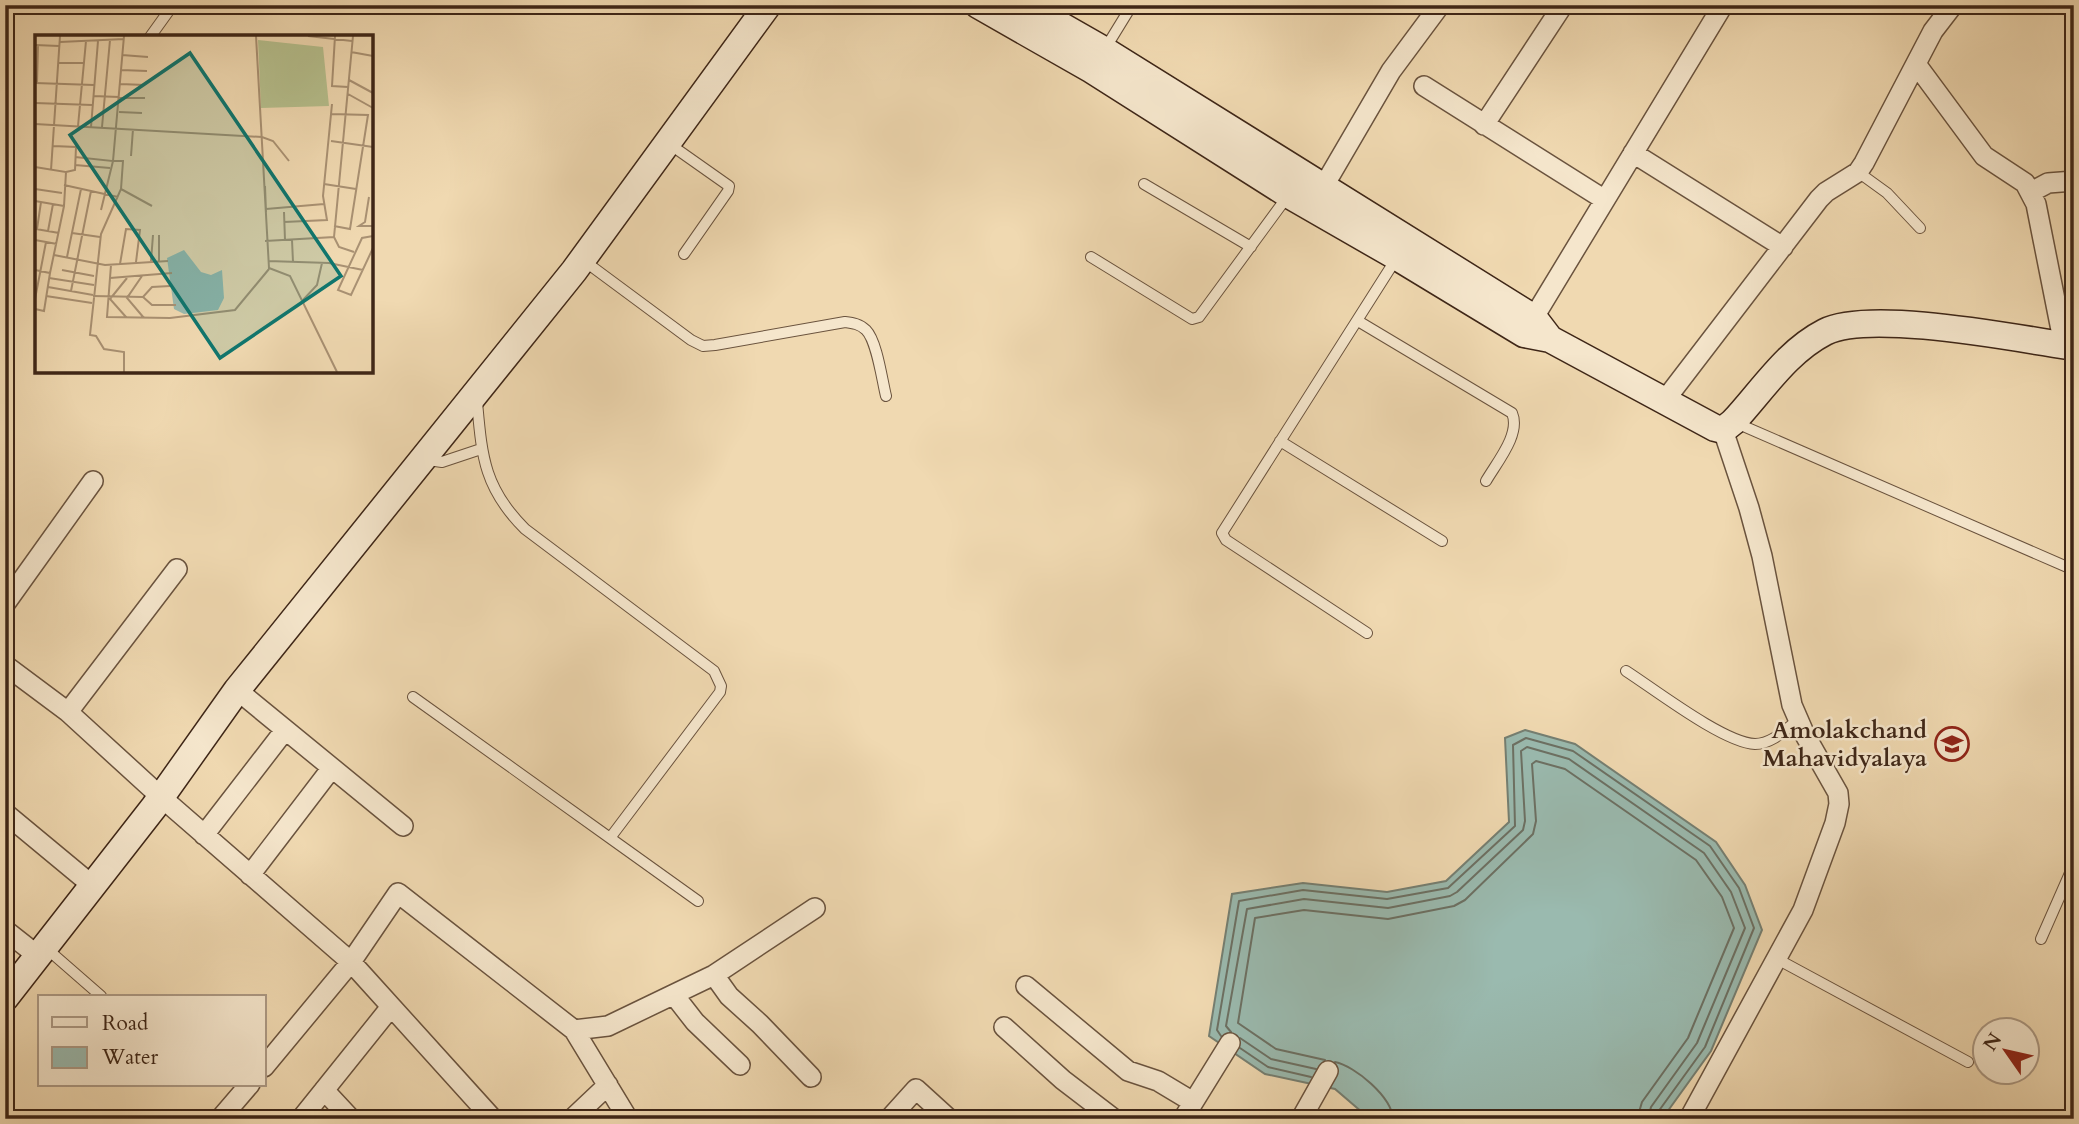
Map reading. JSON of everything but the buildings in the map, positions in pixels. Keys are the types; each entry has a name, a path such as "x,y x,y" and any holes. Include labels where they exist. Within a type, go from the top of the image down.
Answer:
{"street":[{"path":"5,998 161,797 237,690 583,260 768,5"},
{"path":"978,5 1098,60"},
{"path":"1025,5 1098,60 1402,249 1550,339 1715,428 1728,426 1805,345 1827,331 1859,323 1930,326 2069,346 2031,192 2017,177 1984,156 1916,64"},
{"path":"1307,190 1440,5"},
{"path":"1484,125 1563,5"},
{"path":"1529,326 1723,5"},
{"path":"1665,400 1826,192 1858,172 1933,31 1953,5"},
{"path":"1423,86 1605,200"},
{"path":"1633,153 1783,247"},
{"path":"2031,192 2048,183 2074,181"},
{"path":"1689,1119 1803,911 1835,823 1839,804 1838,793 1792,705 1762,556 1728,426"},
{"path":"5,604 93,481"},
{"path":"68,712 177,569"},
{"path":"5,665 68,712 204,835 351,962 493,1119"},
{"path":"237,690 403,826"},
{"path":"204,835 285,730"},
{"path":"250,875 331,769"},
{"path":"5,813 93,886"},
{"path":"266,1065 351,962 398,892 574,1030 628,1119"},
{"path":"574,1030 608,1026 714,975 815,908"},
{"path":"5,930 42,952"},
{"path":"714,975 729,996 811,1077"},
{"path":"1026,986 1128,1071 1158,1081 1194,1102"},
{"path":"674,995 695,1022 740,1065"},
{"path":"301,1119 390,1008"},
{"path":"1003,1027 1063,1080 1114,1119"},
{"path":"1183,1119 1230,1043"},
{"path":"1301,1119 1328,1071"},
{"path":"572,1119 608,1085"},
{"path":"220,1119 248,1086"},
{"path":"889,1119 913,1089 916,1089 949,1119"},
{"path":"324,1090 351,1119"}],"lane":[{"path":"151,35 173,5"},
{"path":"1098,60 1132,5"},
{"path":"668,143 729,186 729,191 684,254"},
{"path":"1858,172 1886,193 1920,228"},
{"path":"1144,184 1251,247"},
{"path":"1091,257 1192,319 1199,317 1251,247 1307,190"},
{"path":"1367,633 1223,537 1223,530 1402,249"},
{"path":"583,260 691,340 703,346 845,322 864,328 871,337 886,396"},
{"path":"1358,321 1513,413 1516,421 1514,431 1486,481"},
{"path":"476,394 486,473 498,497 525,529 713,671 718,679 720,692 610,838"},
{"path":"1728,426 2074,570"},
{"path":"1280,441 1442,541"},
{"path":"424,459 442,462 481,449"},
{"path":"1626,671 1693,716 1732,737 1755,744 1771,741 1798,720"},
{"path":"413,697 698,901"},
{"path":"2041,939 2074,864"},
{"path":"42,952 100,995"},
{"path":"1777,959 1968,1062"}],"water":[{"path":"1525,730 1575,744 1716,842 1745,885 1762,930 1711,1051 1662,1119 1370,1119 1335,1089 1265,1074 1209,1036 1232,894 1303,883 1387,892 1446,881 1509,822 1505,738"}],"place":[{"name":"Amolakchand Mahavidyalaya","path":"1952,744"}]}
